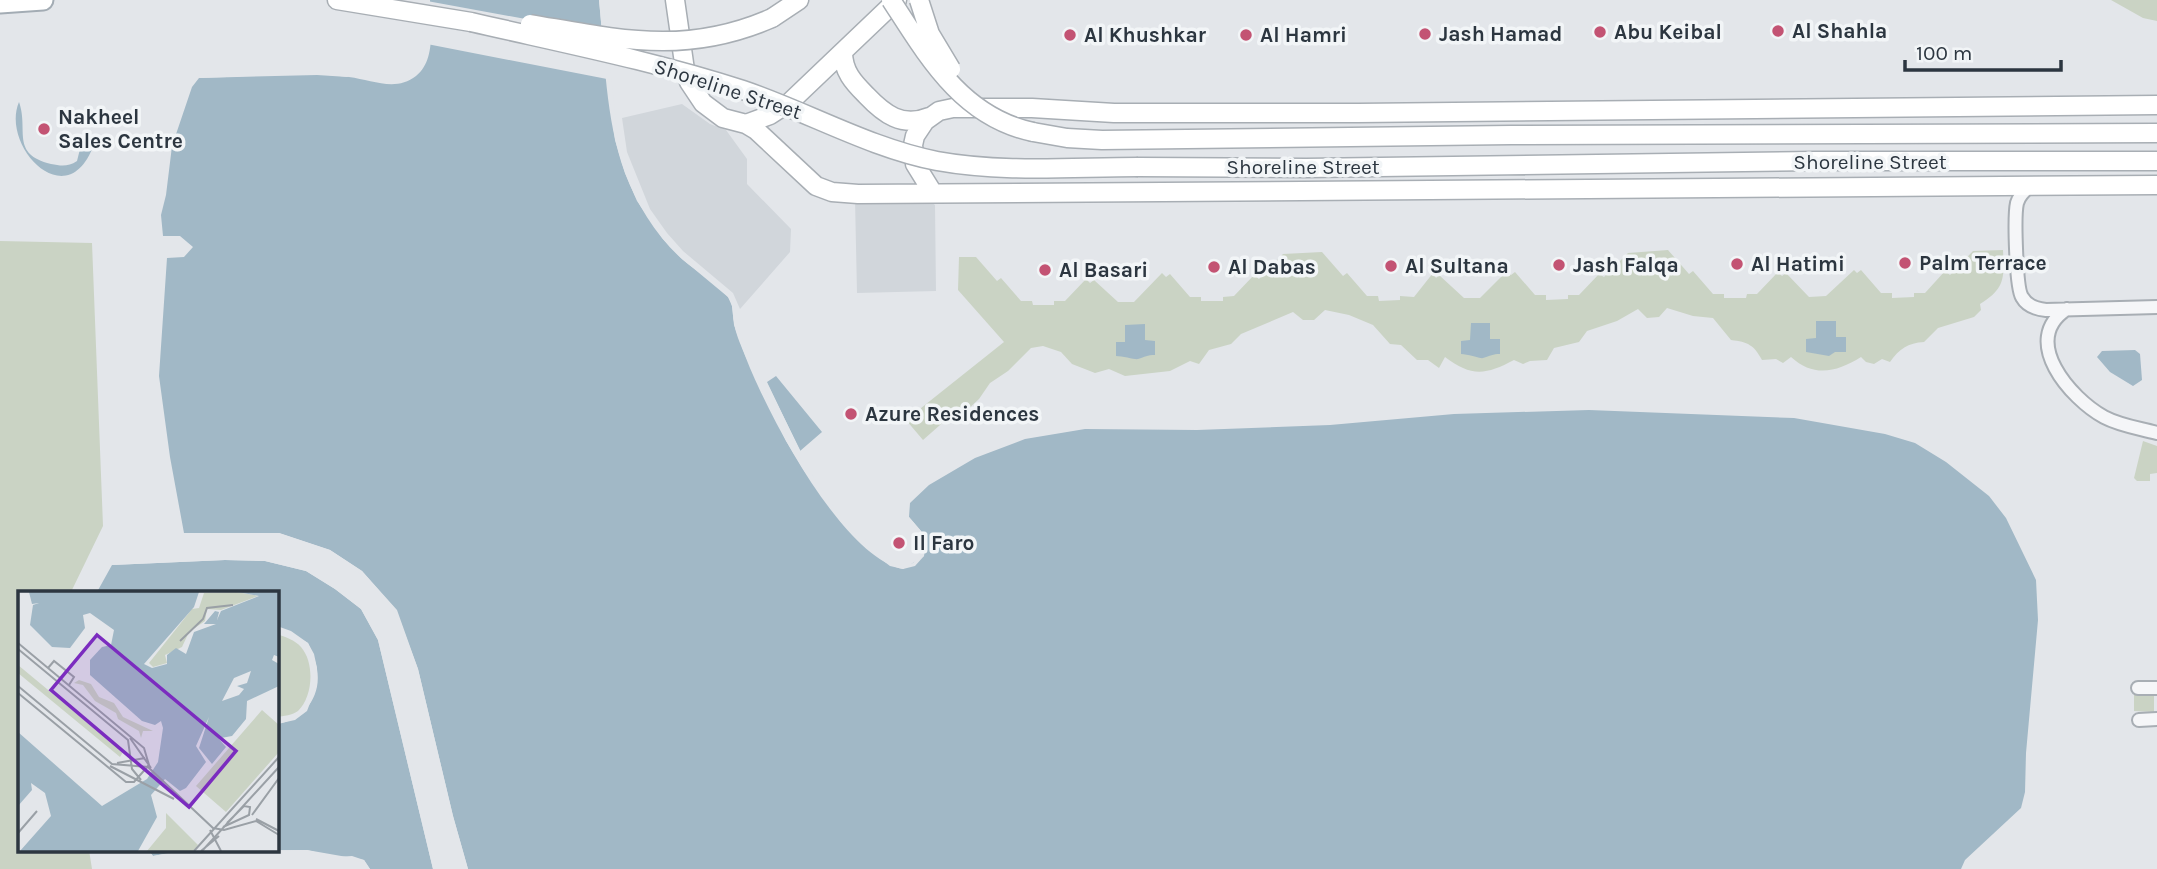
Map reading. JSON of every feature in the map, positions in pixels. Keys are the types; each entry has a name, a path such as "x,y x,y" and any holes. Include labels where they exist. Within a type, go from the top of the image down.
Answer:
{"main road":[{"path":"0,3 43,0"},
{"path":"337,0 471,22 527,24 660,43 725,35 772,18 800,0"},
{"path":"675,0 685,70 695,93 712,111 723,118 746,124 756,130 807,180 821,189 858,194 2157,185"},
{"name":"Shoreline Street","path":"891,0 934,65 953,88 976,107 997,120 1033,132 1084,140 1511,135 2157,133"},
{"path":"746,124 770,115 790,102 897,0"},
{"path":"919,0 930,34 956,75 979,98 1033,132"},
{"name":"Shoreline Street","path":"471,22 650,63 713,81 775,101 892,149 933,160 998,168 2157,161"},
{"path":"843,52 849,77 886,114 909,121 946,109 959,108 1032,108 1114,113 1358,113 2157,105"},
{"path":"1662,136 1697,110"},
{"path":"1467,112 1476,120 1511,135"},
{"path":"1319,137 1358,113"},
{"path":"933,115 925,121 915,136 913,155 919,172 933,192"},
{"path":"1776,163 1816,187"},
{"path":"1511,190 1548,165"},
{"path":"1306,168 1340,191"}],"street":[{"path":"2030,186 2021,195 2017,208 2019,289 2024,300 2034,307 2067,309 2157,307"},
{"path":"2067,309 2054,321 2047,342 2052,360 2066,384 2084,404 2107,419 2157,433"},
{"path":"2137,688 2157,688"},
{"path":"2139,720 2157,719"}],"shaded area":[{"path":"682,104 710,124 726,130 747,159 747,184 791,229 790,252 740,309 733,293 683,251 667,233 650,209 627,152 622,118"},
{"path":"926,197 935,205 936,291 857,293 855,199"}],"green space":[{"path":"2111,0 2157,0 2157,21 2143,18"},
{"path":"0,241 92,243 103,526 71,591 18,591 18,852 89,852 92,869 0,869"},
{"path":"1668,250 1689,274 1693,271 1713,294 1724,294 1724,298 1746,298 1747,294 1757,294 1778,272 1782,276 1786,273 1809,297 1826,296 1854,270 1857,273 1861,270 1881,293 1892,293 1892,298 1914,297 1914,293 1925,293 1945,271 1950,275 1973,251 2003,250 2003,268 1999,287 1980,304 1981,310 1974,317 1938,328 1924,342 1900,350 1890,362 1882,359 1874,364 1861,357 1834,369 1817,370 1800,364 1791,357 1783,363 1776,359 1762,360 1750,345 1731,340 1713,318 1693,316 1667,308 1659,317 1647,318 1638,309 1617,321 1587,331 1579,342 1554,348 1547,360 1523,364 1514,360 1495,369 1479,372 1463,368 1445,357 1439,368 1428,360 1417,360 1401,345 1390,344 1373,325 1349,315 1325,310 1314,320 1303,320 1293,312 1241,334 1231,344 1209,350 1199,364 1190,361 1170,371 1125,376 1109,369 1095,373 1072,364 1061,352 1043,346 1031,348 1008,371 990,383 979,399 964,413 948,418 923,440 906,420 1004,342 958,290 959,257 976,257 997,281 1001,278 1021,301 1032,301 1033,305 1054,305 1054,301 1065,301 1086,279 1090,283 1094,280 1118,302 1134,302 1162,273 1166,277 1170,274 1190,297 1201,297 1201,301 1223,301 1223,297 1234,296 1254,275 1259,279 1283,254 1322,252 1343,276 1347,273 1367,296 1378,296 1379,301 1400,300 1400,296 1414,297 1433,273 1436,278 1439,275 1464,298 1480,298 1507,271 1511,275 1515,272 1535,295 1546,295 1546,300 1568,299 1568,295 1579,295 1599,274 1604,277 1628,253"},
{"path":"2143,441 2157,446 2157,473 2150,474 2150,481 2137,481 2134,478"},
{"path":"278,634 301,647 309,662 307,697 298,711 278,717"},
{"path":"2134,695 2154,695 2154,712 2134,711"}],"water":[{"path":"430,0 599,0 613,131 635,197 656,231 674,251 719,287 730,300 735,330 754,378 787,443 831,510 855,538 879,559 903,569 924,556 921,531 909,517 910,503 929,485 975,458 1025,439 1085,429 1197,430 1330,425 1454,414 1589,410 1794,418 1885,434 1915,443 1946,462 1989,496 2006,518 2036,580 2038,620 2025,792 2021,808 1965,860 1961,869 468,869 418,669 396,610 362,571 330,550 279,533 184,533 159,376 167,258 184,257 193,247 180,236 163,236 161,215 172,146 192,87 199,78 274,75 330,75 392,84 408,81 423,69 430,51"},
{"path":"19,102 23,140 30,154 38,160 61,166 77,161 80,149 94,144 83,165 69,175 54,175 40,167 28,154 19,138 16,119"},
{"path":"1816,321 1836,321 1836,337 1846,337 1846,352 1835,352 1829,356 1806,352 1806,339 1816,338"},
{"path":"1471,323 1490,323 1490,339 1500,339 1500,354 1482,358 1461,354 1461,341 1470,340"},
{"path":"1145,324 1145,340 1155,341 1155,355 1137,359 1116,356 1116,342 1125,342 1125,325"},
{"path":"2135,350 2140,354 2142,380 2133,386 2110,372 2097,357 2102,351"},
{"path":"776,376 822,432 800,451 767,382"},
{"path":"265,561 306,571 361,609 378,640 433,869 370,869 364,860 307,850 278,850 278,724 295,718 309,706 317,689 318,679 316,663 308,643 278,627 278,591 98,591 112,565"},
{"path":"150,852 175,852 153,856"}],"pier":[{"path":"599,0 603,0 618,140 640,199 665,237 731,295 736,305 737,324 748,354 790,439 796,450 763,384 765,379 802,454 798,454 843,520 892,563 903,565 913,563 920,554 922,544 918,533 905,516 909,517 921,531 926,544 924,556 915,566 903,569 890,566 873,553 841,522 805,472 786,441 745,355 734,325 728,297 681,258 663,239 637,201 615,140 607,79 427,44 427,1 602,33"},
{"path":"316,71 347,74 348,77 317,75 199,78 202,74"},
{"path":"279,533 330,550 362,571 397,610 418,669 468,869 465,869 450,817 414,670 393,612 360,574 328,553 278,537 184,537 181,534"},
{"path":"225,556 266,557 307,568 337,586 363,607 382,639 437,869 433,869 378,640 361,609 306,571 265,561 110,563"},
{"path":"278,626 291,631 308,643 317,668 317,685 307,711 295,720 278,724 278,721 294,717 305,709 314,684 314,669 305,645 289,634 278,631"},
{"path":"307,850 335,857 352,856 364,860 370,869 351,859 335,860 307,854 180,854 153,859 147,852 153,856 175,852"}],"place":[{"name":"Al Shahla","path":"1778,31"},
{"name":"Abu Keibal","path":"1600,32"},
{"name":"Jash Hamad","path":"1425,34"},
{"name":"Al Khushkar","path":"1070,35"},
{"name":"Al Hamri","path":"1246,35"},
{"name":"Nakheel Sales Centre","path":"44,129"},
{"name":"Palm Terrace","path":"1905,263"},
{"name":"Al Hatimi","path":"1737,264"},
{"name":"Jash Falqa","path":"1559,265"},
{"name":"Al Sultana","path":"1391,266"},
{"name":"Al Dabas","path":"1214,267"},
{"name":"Al Basari","path":"1045,270"},
{"name":"Azure Residences","path":"851,414"},
{"name":"Il Faro","path":"899,543"}]}
